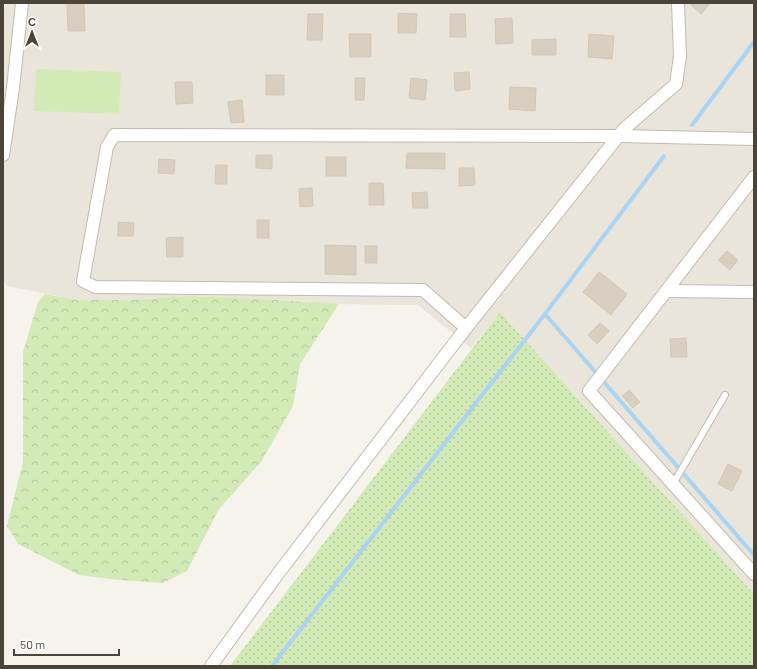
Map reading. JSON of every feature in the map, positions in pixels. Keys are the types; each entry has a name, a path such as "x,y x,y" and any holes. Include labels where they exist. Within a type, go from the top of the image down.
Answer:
{"street":[{"path":"3,155 13,88 22,3"},
{"path":"211,666 277,575 466,328 624,129 676,84 680,56 678,3"},
{"path":"466,328 423,290 95,287 83,281 107,147 114,135 619,136 754,140"},
{"path":"754,177 589,390 754,574"},
{"path":"667,291 754,292"}],"lane":[{"path":"673,484 725,395"}],"shaded area":[{"path":"5,3 754,3 754,594 500,312 471,348 418,305 325,304 305,301 187,296 135,300 78,300 7,286 3,279 3,20"}],"green space":[{"path":"36,69 121,72 119,114 34,111"},
{"path":"45,294 78,300 135,300 187,296 339,304 300,364 293,406 261,462 219,509 187,571 163,583 118,580 79,575 18,544 7,526 23,462 23,352 38,302"},
{"path":"500,312 754,594 754,666 230,666"}],"building":[{"path":"67,3 84,3 85,31 68,31"},
{"path":"693,3 710,3 701,14 691,5"},
{"path":"398,13 417,14 416,33 398,33"},
{"path":"308,14 323,14 322,40 307,40"},
{"path":"450,14 465,14 466,37 450,37"},
{"path":"512,18 513,43 496,44 495,19"},
{"path":"349,34 371,34 371,57 350,57"},
{"path":"589,34 614,36 612,59 588,57"},
{"path":"556,39 556,55 532,55 532,40"},
{"path":"469,72 470,89 455,91 454,73"},
{"path":"266,75 284,75 284,95 266,95"},
{"path":"355,78 365,78 364,100 355,100"},
{"path":"411,78 427,80 425,100 409,98"},
{"path":"175,82 192,82 193,103 176,104"},
{"path":"510,87 536,88 535,111 509,109"},
{"path":"242,100 244,122 231,123 228,102"},
{"path":"407,153 445,153 445,169 406,168"},
{"path":"256,155 272,155 272,169 256,168"},
{"path":"326,157 346,157 346,176 326,176"},
{"path":"159,159 175,160 174,174 158,173"},
{"path":"216,165 227,165 227,184 215,184"},
{"path":"459,168 474,168 475,185 459,186"},
{"path":"369,183 383,183 384,205 369,205"},
{"path":"312,188 313,206 300,207 299,189"},
{"path":"427,192 428,208 413,208 412,193"},
{"path":"257,220 269,220 269,238 257,238"},
{"path":"118,222 134,223 133,236 118,236"},
{"path":"183,237 183,257 167,257 166,238"},
{"path":"325,245 356,246 356,275 325,274"},
{"path":"365,246 377,246 377,263 365,263"},
{"path":"727,251 738,260 730,270 718,260"},
{"path":"599,272 627,294 611,315 583,292"},
{"path":"600,323 609,331 597,344 588,335"},
{"path":"686,338 687,357 671,357 670,339"},
{"path":"629,390 640,402 633,408 622,396"},
{"path":"728,464 742,471 732,491 718,484"}],"waterway":[{"path":"692,125 754,42"},
{"path":"272,666 545,314 664,156"},
{"path":"545,314 754,555"}]}
